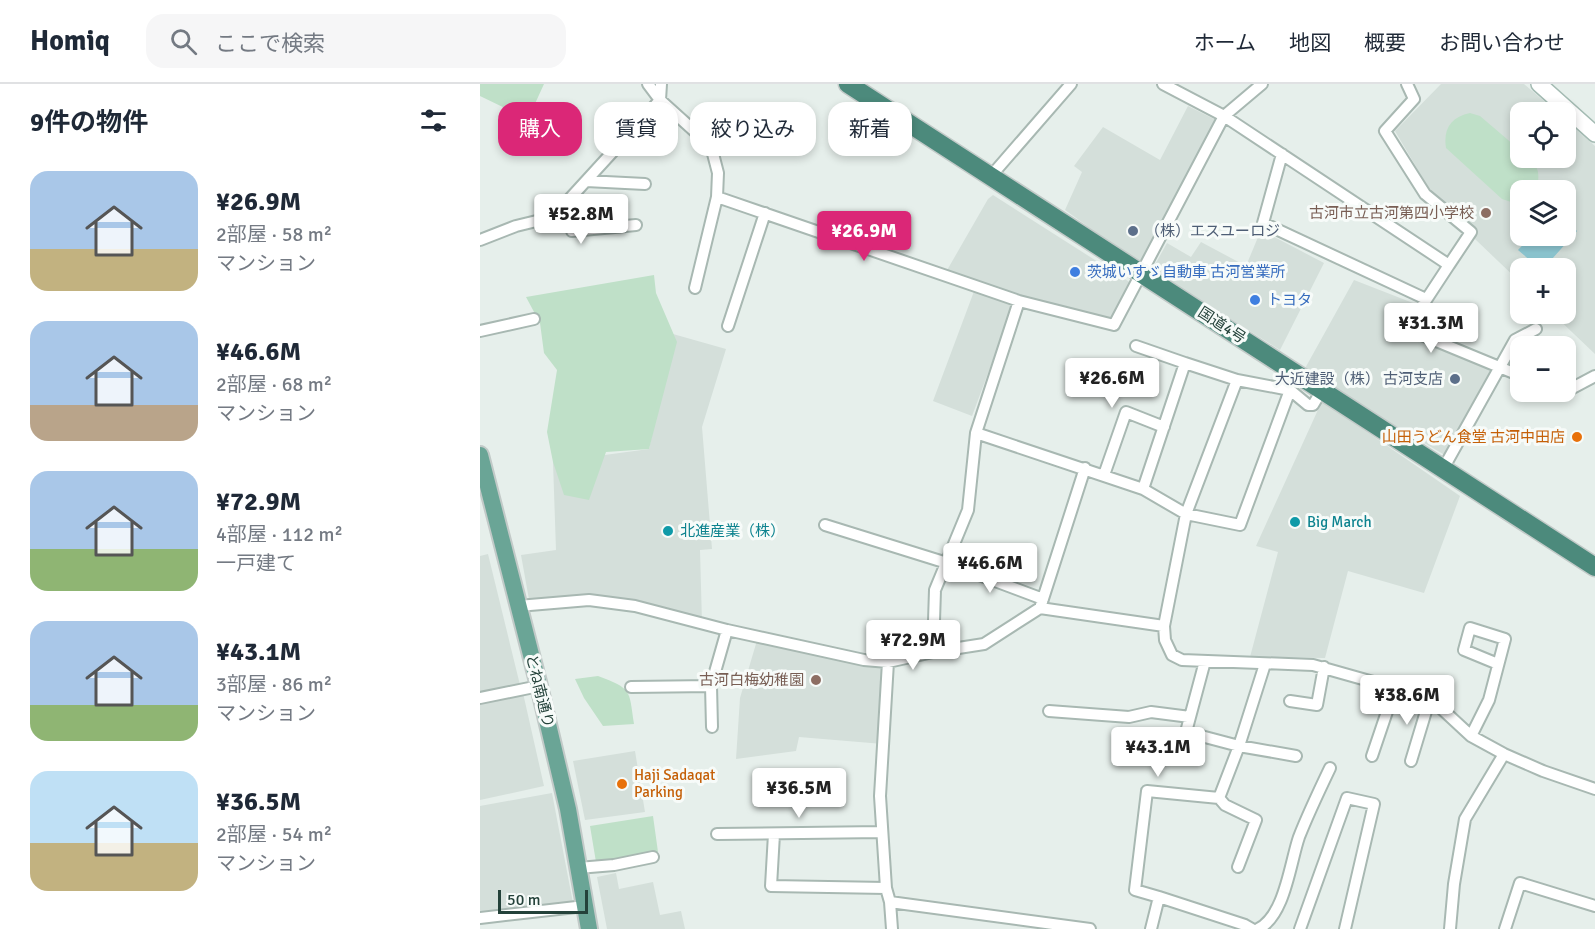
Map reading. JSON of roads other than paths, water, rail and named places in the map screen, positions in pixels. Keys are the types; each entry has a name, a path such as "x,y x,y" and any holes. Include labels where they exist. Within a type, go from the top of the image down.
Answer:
{"highway":[{"name":"国道4号","path":"848,84 1595,567"}],"main road":[{"path":"1539,84 1595,134"},
{"name":"とね南通り","path":"480,455 485,492 539,686 568,809 589,929"}],"street":[{"path":"648,84 660,100 711,146 718,173 717,197 695,288"},
{"path":"480,240 516,226 553,217 660,100 662,84"},
{"path":"991,176 1071,84"},
{"path":"1163,84 1224,116 1449,265"},
{"path":"717,197 1019,301 1114,325 1224,116 1262,84"},
{"path":"1407,84 1414,99 1385,131 1425,194 1471,232 1407,329 1510,372"},
{"path":"1282,154 1263,223 1426,299"},
{"path":"586,181 645,184"},
{"path":"566,202 573,231 636,225"},
{"path":"728,326 765,213"},
{"path":"933,652 935,590 968,510 976,433 1019,301"},
{"path":"480,331 534,319"},
{"path":"1443,469 1515,340 1536,329"},
{"path":"1136,346 1237,380 1290,390 1308,405 1313,405 1322,390"},
{"path":"1143,489 1185,363"},
{"path":"1576,386 1595,376"},
{"path":"1237,380 1186,514 1164,626 1165,640 1172,655 1182,660 1205,662 1324,667 1430,698 1471,736 1543,771 1595,789"},
{"path":"976,433 1143,489 1186,514 1240,525 1290,390"},
{"path":"1104,475 1126,412 1164,427"},
{"path":"518,606 589,600 635,606 727,630 864,660 888,662 984,644 1042,603 1085,468"},
{"path":"825,525 947,563 1042,603 1164,626"},
{"path":"712,727 711,687 727,630"},
{"path":"888,662 880,796 886,888 890,902 892,929"},
{"path":"1205,662 1186,732 1239,746 1296,756"},
{"path":"1219,798 1239,746 1264,664"},
{"path":"1471,736 1489,700 1498,664"},
{"path":"1290,701 1317,705 1324,667"},
{"path":"480,698 539,686"},
{"path":"631,687 711,687"},
{"path":"1372,756 1395,688"},
{"path":"1411,762 1430,698"},
{"path":"1048,711 1129,717 1151,712 1190,717"},
{"path":"1450,929 1454,884 1465,819 1504,753"},
{"path":"1258,929 1266,925 1281,901 1299,838 1330,768"},
{"path":"1238,867 1256,820 1225,805 1219,798 1147,791 1135,890 1252,929"},
{"path":"1300,929 1347,798 1374,804 1345,929"},
{"path":"717,834 882,832"},
{"path":"774,834 771,886 886,888"},
{"path":"578,868 614,865 653,856"},
{"path":"1505,929 1520,883 1595,906"},
{"path":"1151,929 1159,897"},
{"path":"890,902 1089,929"},
{"path":"480,918 585,906"}],"water":[{"path":"1522,246 1564,246 1553,258 1527,258 1518,250"}],"place":[{"name":"古河市立古河第四小学校","path":"1486,213"},
{"name":"（株）エスユーロジ","path":"1133,231"},
{"name":"茨城いすゞ自動車 古河営業所","path":"1075,272"},
{"name":"トヨタ","path":"1255,300"},
{"name":"大近建設（株） 古河支店","path":"1455,379"},
{"name":"山田うどん食堂 古河中田店","path":"1577,437"},
{"name":"Big March","path":"1295,522"},
{"name":"北進産業（株）","path":"668,531"},
{"name":"古河白梅幼稚園","path":"816,680"},
{"name":"Haji Sadaqat Parking","path":"622,784"}]}
